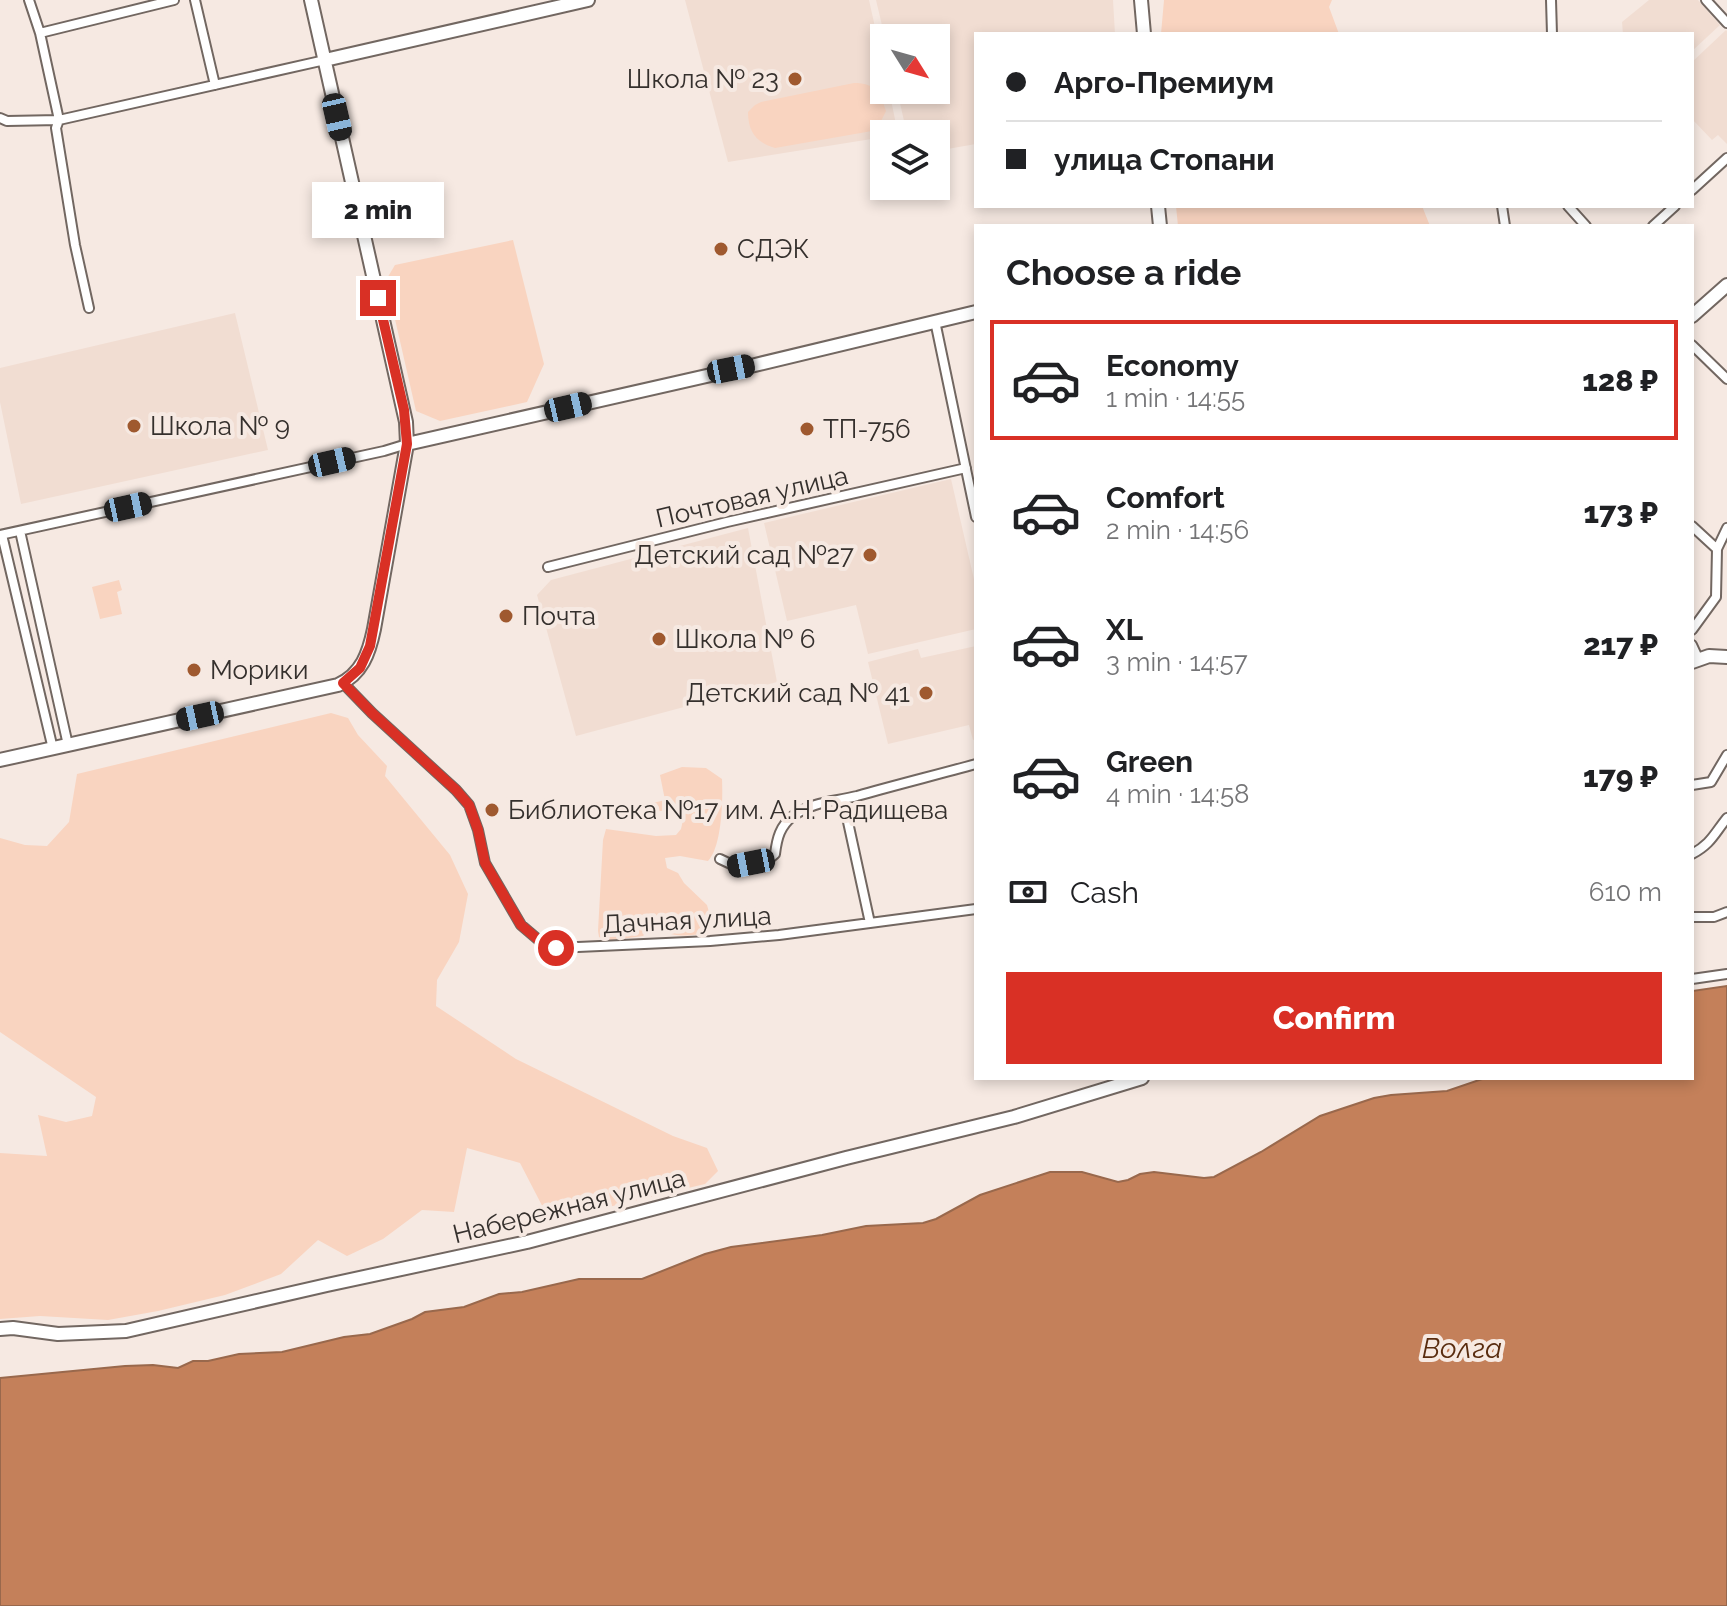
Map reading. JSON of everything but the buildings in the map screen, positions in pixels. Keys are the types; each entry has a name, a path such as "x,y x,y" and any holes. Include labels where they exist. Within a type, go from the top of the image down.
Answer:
{"street":[{"path":"29,0 40,33 59,120 56,128 75,245 89,308"},
{"path":"40,33 174,0"},
{"path":"195,0 215,85"},
{"path":"0,760 343,683 360,668 370,646 407,444 404,410 311,0"},
{"path":"0,118 7,121 59,120 588,0"},
{"path":"1141,0 1144,32"},
{"path":"1706,0 1727,23"},
{"path":"1552,1 1552,32"},
{"path":"1694,188 1727,158"},
{"path":"1570,208 1584,224"},
{"path":"1655,224 1673,208"},
{"path":"1694,314 1727,285"},
{"path":"53,749 1,535 346,459 974,312"},
{"path":"935,321 974,507"},
{"path":"1694,347 1727,379"},
{"name":"Почтовая улица","path":"548,567 727,522 966,468"},
{"path":"1694,528 1717,549"},
{"path":"1694,627 1716,597 1717,549 1727,528"},
{"path":"20,531 68,745"},
{"path":"1695,660 1727,657"},
{"name":"Дачная улица","path":"343,683 469,805 485,863 521,925 541,942 556,948 779,935 974,909"},
{"path":"1694,785 1711,782 1727,755"},
{"path":"720,859 735,866 768,860 775,854 781,828 792,817 815,804 974,765"},
{"path":"843,799 870,923"},
{"path":"1727,819 1727,831"},
{"path":"1694,853 1707,846 1727,819"},
{"path":"1694,917 1714,917 1727,912"},
{"path":"1694,979 1727,974"},
{"name":"Набережная улица","path":"0,1329 58,1334 126,1331 527,1242 1014,1117 1135,1080"}],"shaded area":[{"name":"Школа № 23","path":"685,0 869,0 874,24 870,24 870,104 892,104 895,120 870,120 870,139 728,162"},
{"path":"876,0 1113,0 1115,32 974,32 974,144 950,149 950,120 904,120 900,104 950,104 950,24 882,24"},
{"path":"1164,0 1332,0 1329,7 1338,32 1161,32"},
{"path":"1649,0 1698,0 1720,25 1694,49 1694,32 1623,32 1622,22"},
{"path":"1727,31 1727,144 1718,135 1712,140 1694,121 1694,60"},
{"path":"861,83 870,86 870,104 884,104 886,111 882,120 870,120 870,131 775,148 759,140 748,119 748,112 761,102"},
{"path":"1176,208 1423,208 1429,224 1178,224"},
{"path":"513,240 544,364 527,402 440,421 416,411 386,280 395,265"},
{"name":"Школа № 9","path":"235,313 268,450 21,504 0,402 0,368"},
{"name":"Детский сад №27","path":"951,479 974,579 974,629 868,654 856,605 787,621 764,523"},
{"name":"Школа № 6","path":"748,528 777,682 576,736 537,595 551,580"},
{"path":"119,580 122,590 117,592 122,614 100,619 92,587"},
{"name":"Детский сад № 41","path":"974,646 974,740 969,725 888,744 868,662 918,649 921,658"},
{"path":"331,713 348,718 358,735 387,766 385,776 450,855 468,894 459,942 437,980 436,1006 516,1059 673,1136 707,1148 718,1171 705,1184 550,1221 520,1163 467,1148 454,1212 422,1210 383,1239 347,1256 318,1240 281,1274 225,1295 108,1320 40,1316 0,1319 0,1153 47,1156 38,1115 66,1122 92,1116 96,1097 0,1032 0,838 25,845 47,846 69,822 77,774"},
{"path":"682,767 706,768 722,779 719,834 708,861 680,856 665,858 667,868 678,873 707,905 710,916 706,931 685,936 650,928 643,936 606,941 599,937 598,931 606,829 656,836 676,835 683,820 671,810 603,820 601,816 665,800 660,775"}],"water":[{"name":"Волга","path":"1727,986 1727,1606 0,1606 0,1378 125,1366 178,1368 193,1361 282,1352 370,1334 425,1312 464,1307 499,1294 579,1279 642,1279 731,1247 866,1226 923,1223 980,1195 1050,1172 1082,1172 1118,1182 1154,1172 1214,1177 1320,1116 1391,1095 1447,1091 1479,1080 1694,1080 1694,991"}],"place":[{"name":"Школа № 23","path":"795,79"},
{"name":"СДЭК","path":"721,249"},
{"name":"Школа № 9","path":"134,426"},
{"name":"ТП-756","path":"807,429"},
{"name":"Детский сад №27","path":"870,555"},
{"name":"Почта","path":"506,616"},
{"name":"Школа № 6","path":"659,639"},
{"name":"Морики","path":"194,670"},
{"name":"Детский сад № 41","path":"926,693"},
{"name":"Библиотека №17 им. А.Н. Радищева","path":"492,810"}],"route":[{"path":"378,298 404,410 407,444 370,646 360,668 343,683 469,805 485,863 521,925 541,942 556,948"}]}
